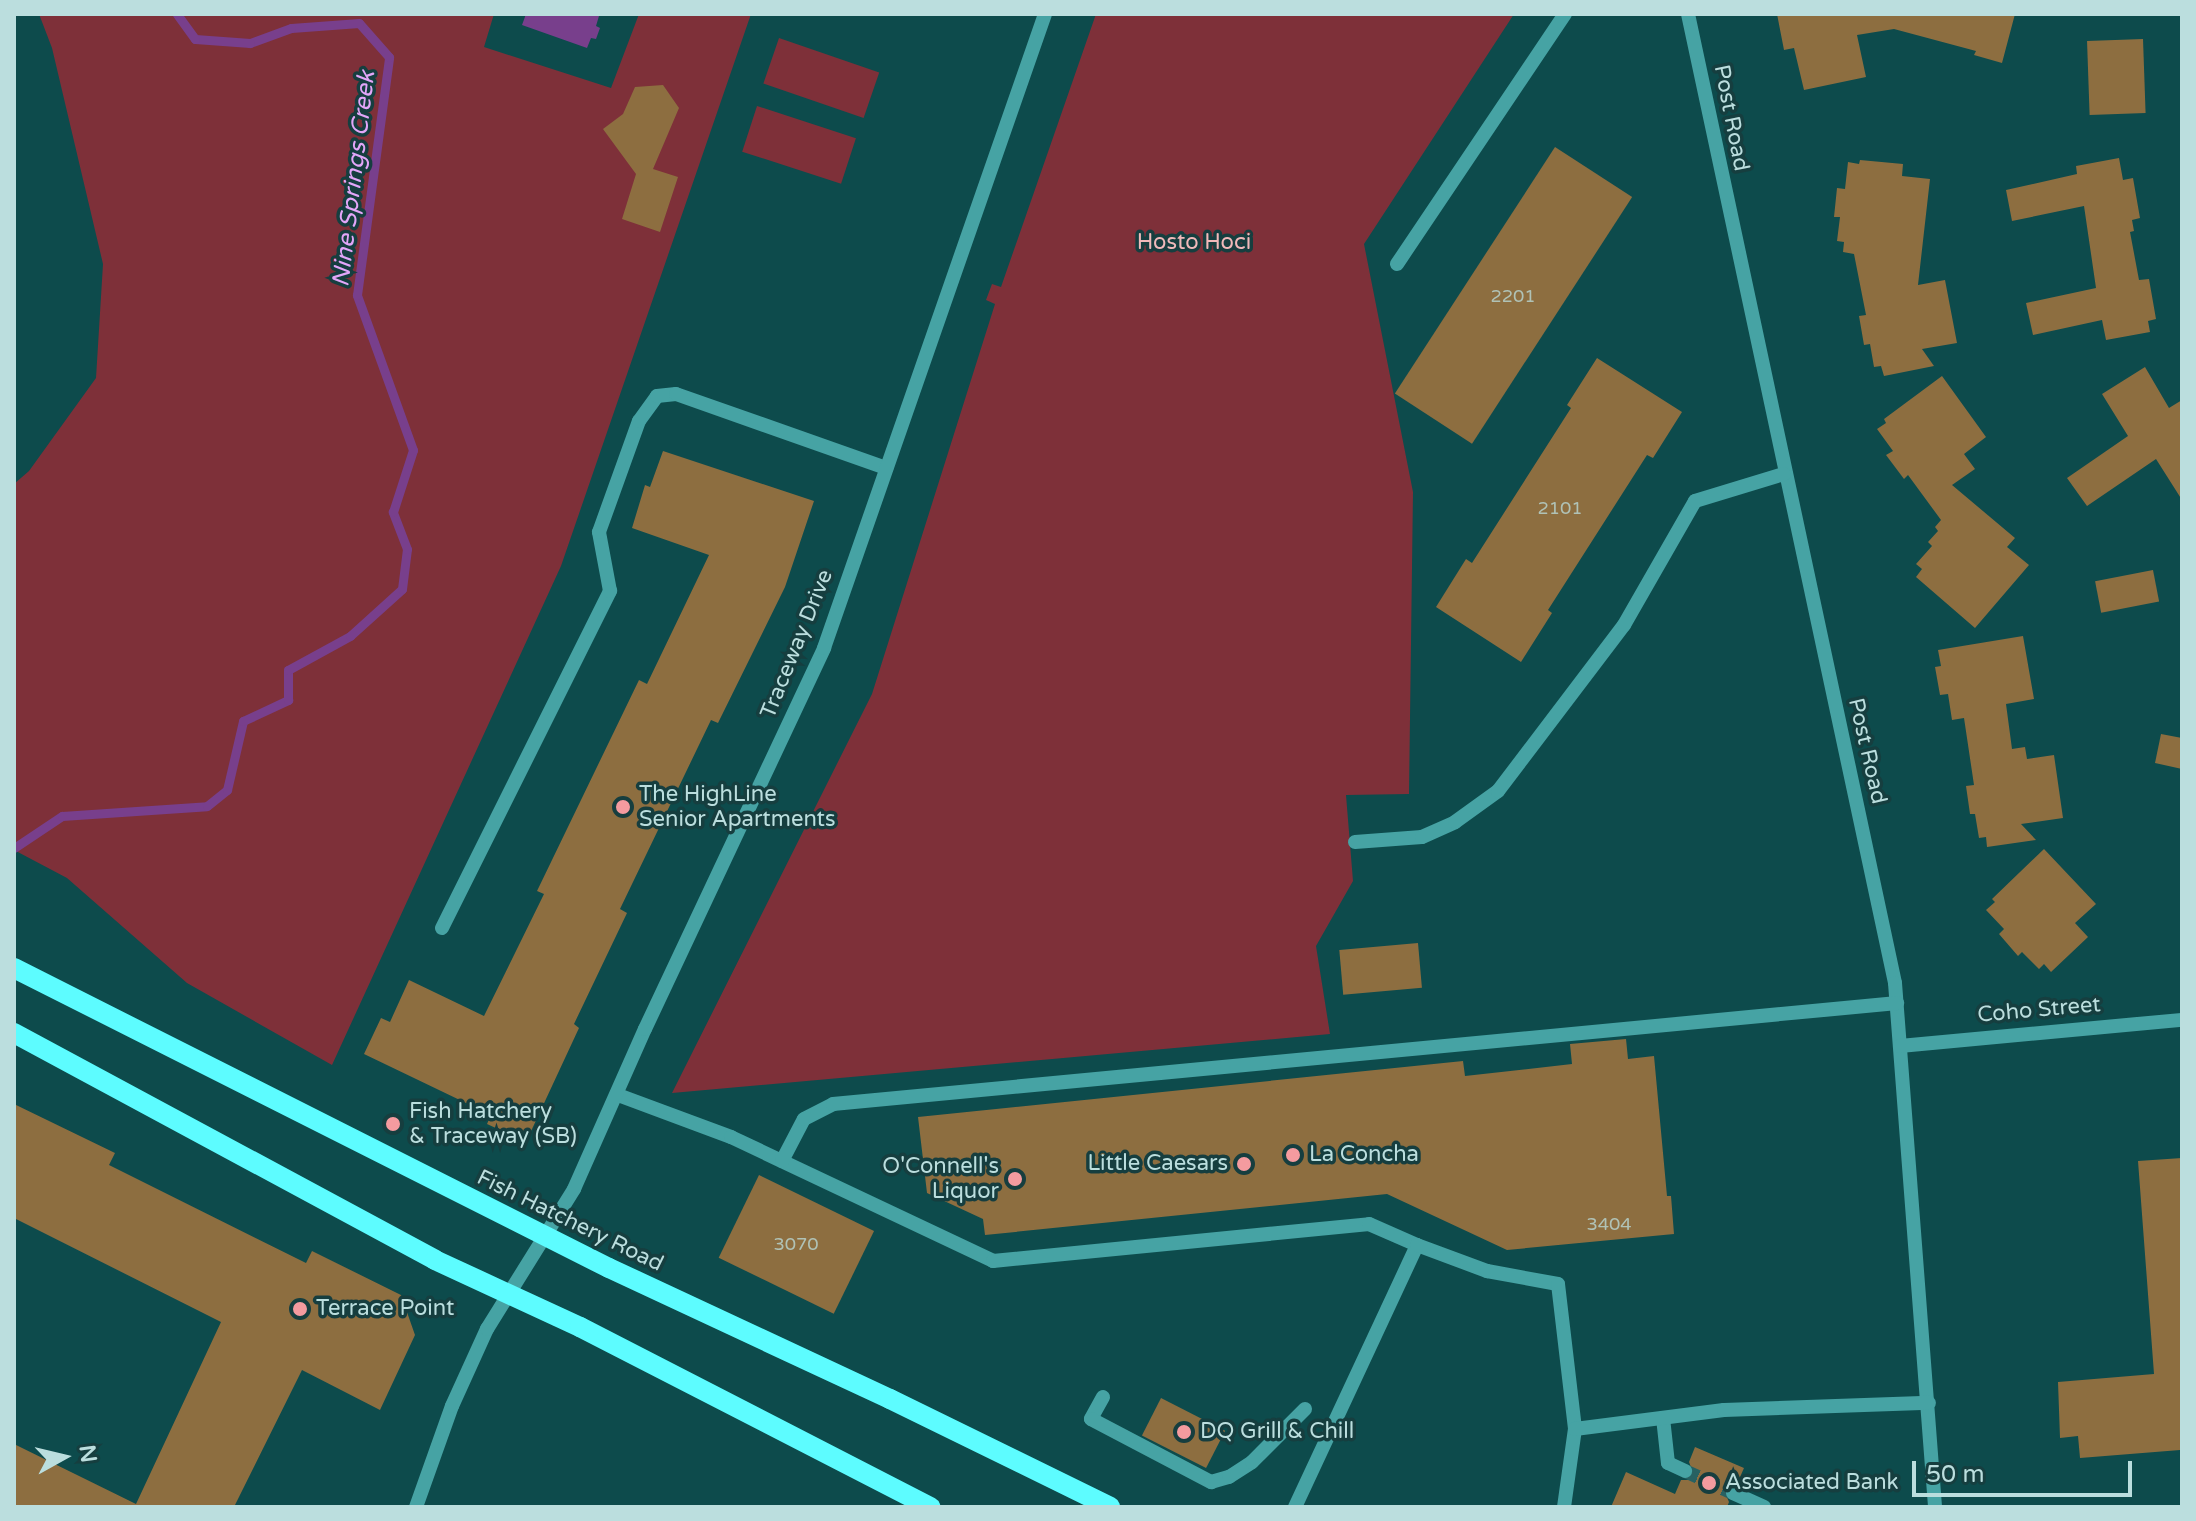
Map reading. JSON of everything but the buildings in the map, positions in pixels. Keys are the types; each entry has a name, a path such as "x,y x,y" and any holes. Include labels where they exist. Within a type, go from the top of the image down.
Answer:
{"main road":[{"name":"Fish Hatchery Road","path":"14,968 546,1235 1110,1507"},
{"path":"14,1033 421,1253 805,1440 930,1507"}],"street":[{"name":"Traceway Drive","path":"416,1507 452,1406 487,1329 574,1189 645,1029 824,648 1045,14"},
{"path":"1397,264 1565,14"},
{"name":"Post Road","path":"1688,14 1784,474 1873,873 1897,1003 1935,1507"},
{"path":"442,928 610,591 599,532 639,421 657,396 676,394 886,468"},
{"path":"1355,842 1422,837 1455,822 1498,791 1624,625 1695,501 1784,474"},
{"path":"782,1161 804,1119 833,1104 1897,1003"},
{"name":"Coho Street","path":"1900,1046 2182,1020"},
{"path":"618,1095 731,1137 993,1261 1369,1224 1487,1271 1558,1284 1575,1429 1564,1507"},
{"path":"1295,1507 1417,1245"},
{"path":"1103,1397 1091,1419 1211,1482 1229,1477 1252,1462 1305,1409"},
{"path":"1575,1429 1724,1410 1929,1403"},
{"path":"1663,1418 1668,1463 1685,1471"},
{"path":"1733,1493 1764,1507"}],"green space":[{"path":"39,14 494,14 484,47 611,88 639,14 751,14 561,566 332,1065 187,983 67,878 14,850 14,484 29,471 96,378 103,264 52,48"},
{"name":"Hosto Hoci","path":"1096,14 1514,14 1364,244 1413,492 1409,794 1346,795 1353,881 1316,946 1330,1034 672,1093 872,694 995,304 986,300 992,284 1001,287"},
{"path":"779,38 879,73 864,118 763,83"},
{"path":"757,106 856,138 841,184 742,152"}],"shaded area":[{"path":"526,14 594,14 599,16 596,26 600,28 596,39 591,38 587,48 522,25"}],"waterway":[{"name":"Nine Springs Creek","path":"14,848 62,816 207,806 227,790 243,721 288,700 288,670 350,636 402,589 407,549 393,512 413,450 357,295 389,57 359,23 291,28 250,43 195,39 177,14"}],"tunnel":[{"path":"1685,1471 1733,1493"}],"place":[{"name":"The HighLine Senior Apartments","path":"623,807"},
{"name":"Fish Hatchery & Traceway (SB)","path":"393,1124"},
{"name":"La Concha","path":"1293,1155"},
{"name":"Little Caesars","path":"1244,1164"},
{"name":"O'Connell's Liquor","path":"1015,1179"},
{"name":"Terrace Point","path":"300,1309"},
{"name":"DQ Grill & Chill","path":"1184,1432"},
{"name":"Associated Bank","path":"1709,1483"}]}
